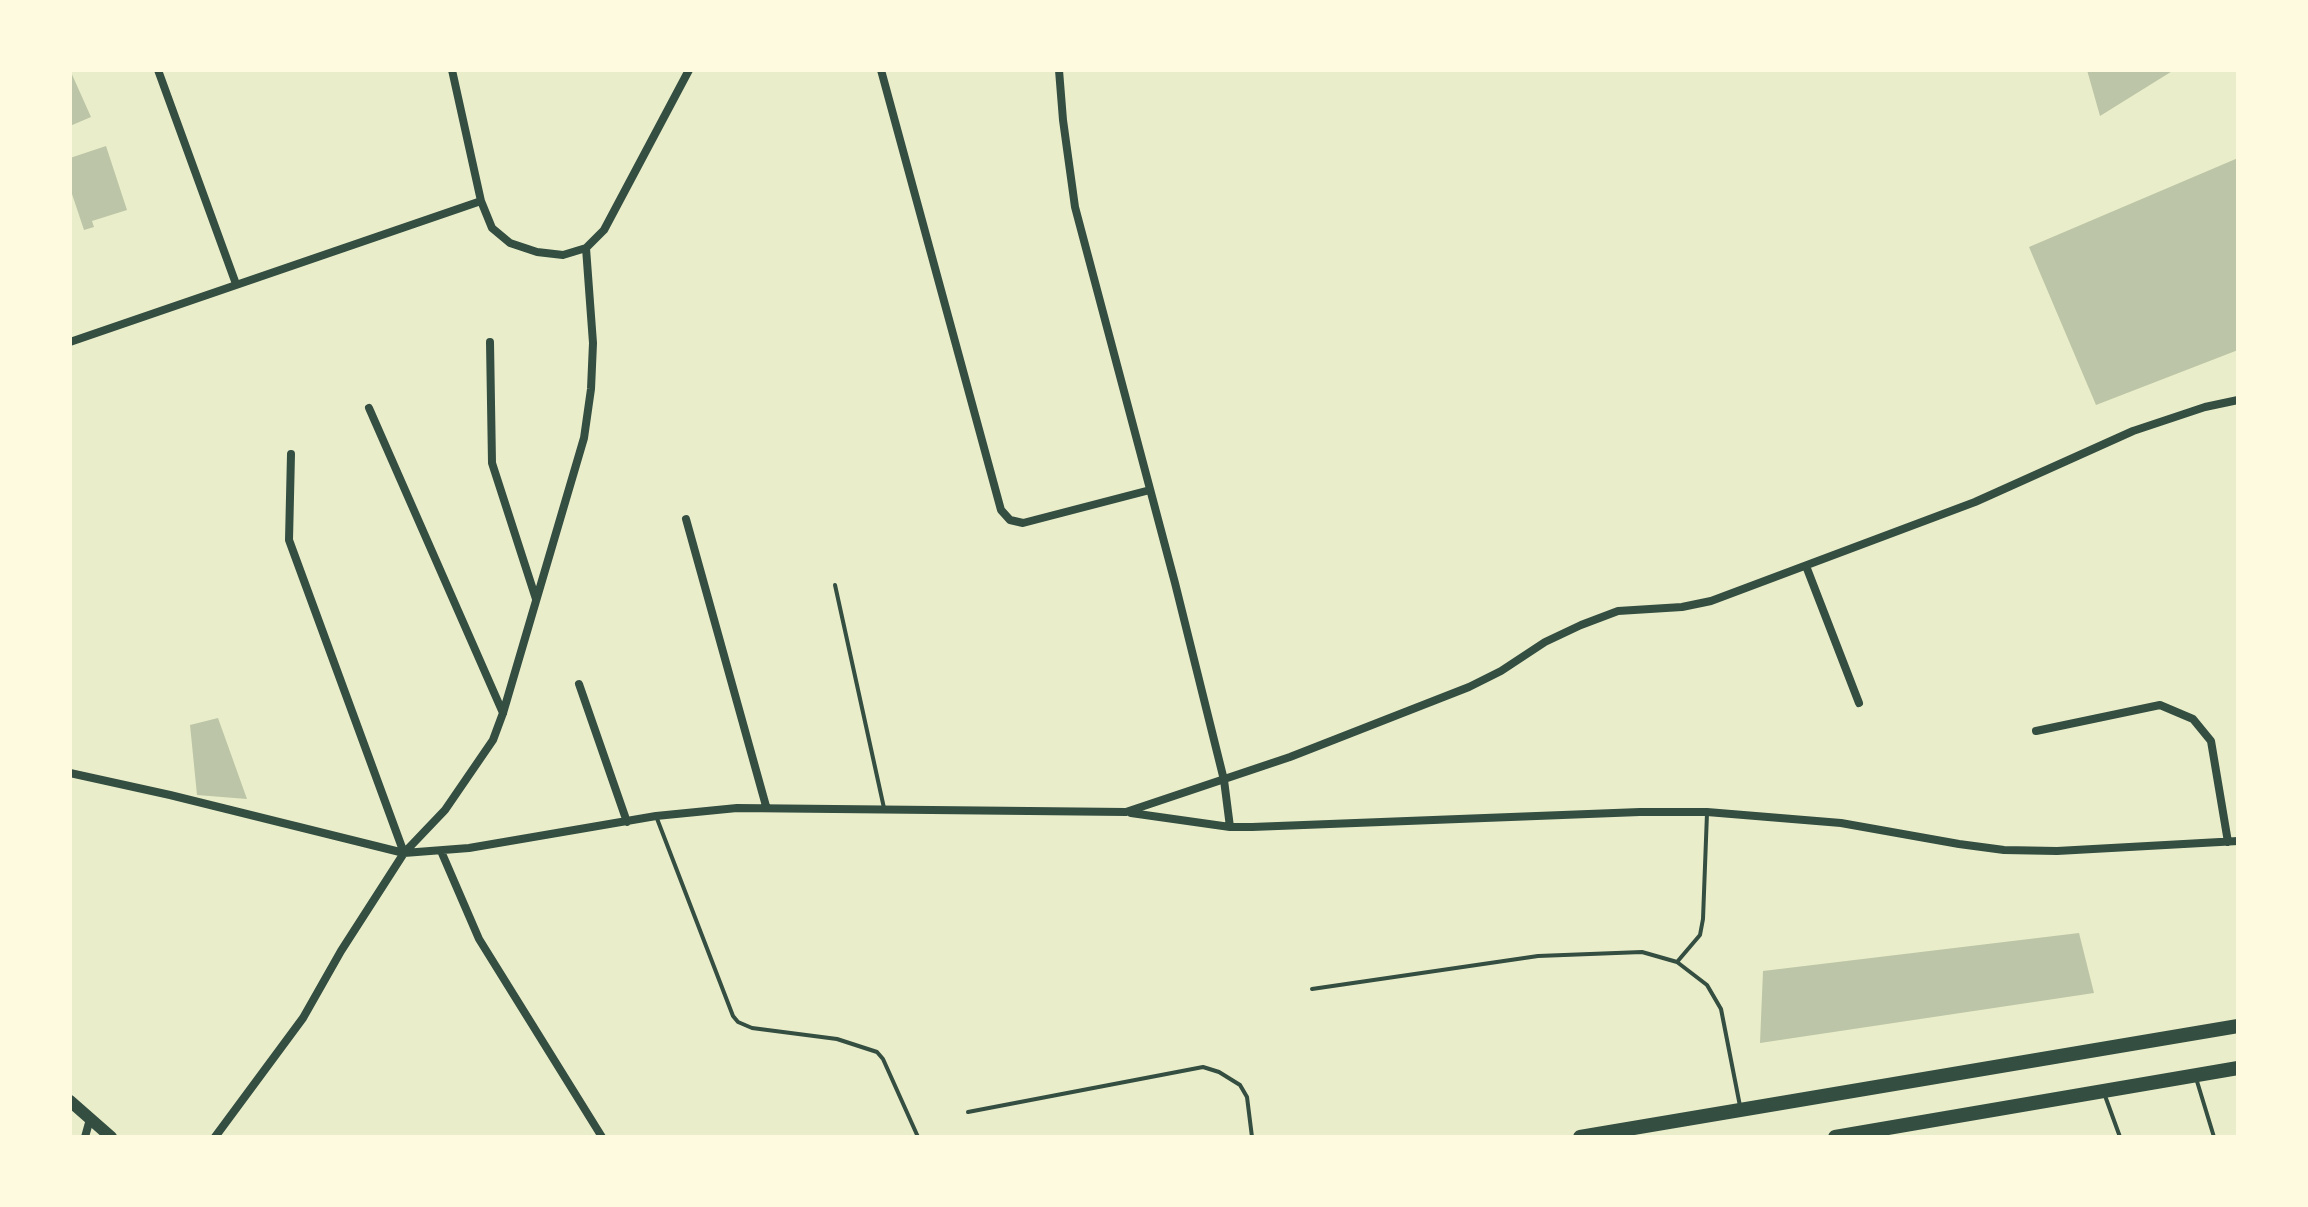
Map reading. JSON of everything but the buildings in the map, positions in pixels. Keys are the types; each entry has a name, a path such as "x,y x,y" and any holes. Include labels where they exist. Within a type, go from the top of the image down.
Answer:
{"highway":[{"path":"1580,1137 2238,1026"},
{"path":"1835,1137 2238,1068"}],"main road":[{"path":"70,1101 111,1137"}],"street":[{"path":"158,70 236,284"},
{"path":"452,70 481,201 492,228 510,243 537,252 563,255 586,248 604,230 689,70"},
{"path":"881,70 1001,510 1010,520 1023,523 1150,490"},
{"path":"1059,70 1075,207 1224,780 1230,827"},
{"path":"70,342 481,201"},
{"path":"215,1137 303,1018 341,951 404,853 445,810 493,740 584,438 593,343 586,248"},
{"path":"490,342 492,463 537,600"},
{"path":"1126,812 1358,732 1469,687 1501,671 1545,642 1618,611 1682,607 1711,601 1975,502 2133,431 2205,407 2238,400"},
{"path":"369,408 503,713"},
{"path":"291,454 289,540 404,853"},
{"path":"686,519 766,806"},
{"path":"1806,566 1859,703"},
{"path":"579,684 627,822"},
{"path":"70,773 404,853 441,851 656,816 766,806 1126,812 1230,827 1707,812 1841,823 2004,850 2095,851 2233,841 2211,741 2193,719 2160,705 2036,731"},
{"path":"441,851 479,939 602,1137"},
{"path":"85,1137 90,1119"}],"lane":[{"path":"835,585 884,808"},
{"path":"1677,962 1700,935 1707,812"},
{"path":"656,816 738,1022 752,1028 837,1039 877,1052 918,1137"},
{"path":"1312,989 1538,956 1642,952 1677,962 1707,985 1721,1009 1740,1108"},
{"path":"968,1112 1203,1067 1219,1072 1240,1085 1247,1097 1252,1137"},
{"path":"2195,1075 2214,1137"},
{"path":"2103,1091 2120,1137"}]}
